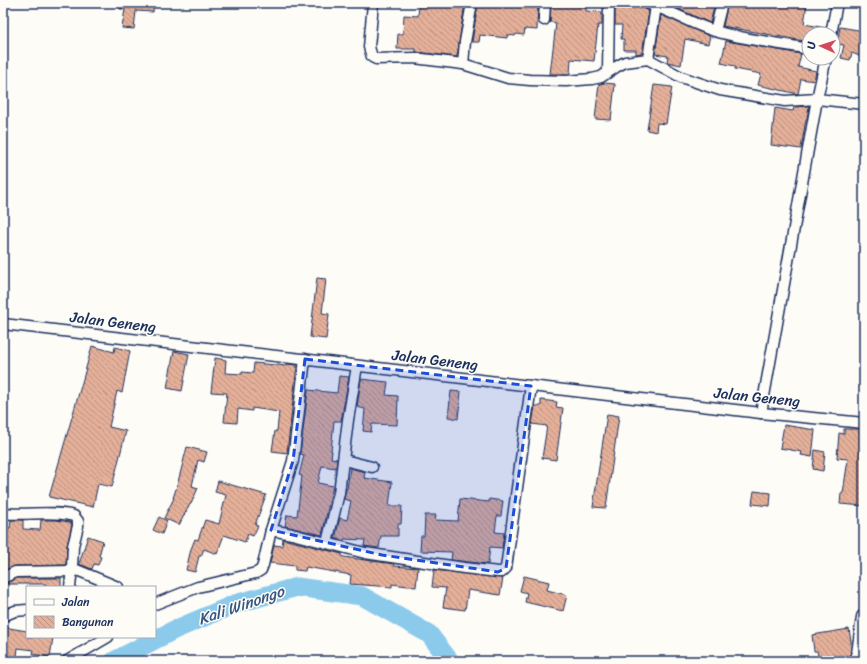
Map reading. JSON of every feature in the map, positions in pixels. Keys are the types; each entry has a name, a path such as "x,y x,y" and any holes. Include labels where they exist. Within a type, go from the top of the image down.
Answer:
{"main road":[{"path":"860,657 864,617"}],"street":[{"path":"373,3 370,47 372,57 376,59 414,58 463,64 508,78 566,81 601,77 616,66 625,62 648,59 681,77 720,90 785,101 817,99 864,104"},
{"path":"463,64 465,42 472,3"},
{"path":"544,20 545,3"},
{"path":"608,72 609,3"},
{"path":"715,31 722,3"},
{"path":"833,26 837,3"},
{"path":"648,59 651,5 686,21 715,31 754,40 801,48"},
{"path":"761,413 817,99 824,66"},
{"name":"Jalan Geneng","path":"3,324 761,413 864,423"},
{"path":"156,604 198,587 256,573 261,570 264,565 271,530 295,447 296,426 305,359"},
{"path":"327,543 339,493 348,420 357,366"},
{"path":"271,530 370,554 502,572 506,568 531,386"},
{"path":"344,460 372,466"},
{"path":"3,513 21,515 62,514 74,516 78,521 78,526 73,546 70,586"},
{"path":"3,578 15,572 72,570 115,586"},
{"path":"3,616 16,611 26,610"},
{"path":"67,661 106,638"}],"highlighted area":[{"path":"305,359 531,386 506,568 498,572 382,555 271,530 293,461"}],"building":[{"path":"120,3 154,3 153,12 136,11 134,29 122,28 125,9 120,9"},
{"path":"419,3 465,3 457,57 416,52 416,49 397,49 398,34 403,34 404,15 418,16"},
{"path":"478,3 538,3 537,30 525,29 524,35 507,35 507,38 480,35 479,42 472,42"},
{"path":"551,3 586,3 586,11 602,12 602,25 598,25 594,61 571,59 570,74 550,74 556,23 550,22"},
{"path":"615,3 632,3 632,6 641,6 649,11 642,53 636,54 636,50 624,50 624,39 621,39 622,25 615,25"},
{"path":"665,3 715,3 710,23"},
{"path":"728,3 807,3 804,24 815,26 801,26 801,41 723,26"},
{"path":"661,15 710,36 708,44 685,39 681,65 667,62 668,56 655,54"},
{"path":"841,27 864,31 864,58 852,53 850,60 841,58 844,45 841,45"},
{"path":"726,41 801,54 798,67 816,71 814,81 801,79 798,94 758,85 761,74 735,69 735,66 721,63"},
{"path":"599,84 615,84 611,120 595,119"},
{"path":"654,85 672,87 666,124 657,123 656,132 647,130"},
{"path":"809,106 801,149 771,145 775,108 793,111 794,107"},
{"path":"317,278 326,279 322,313 329,314 326,339 310,337"},
{"path":"92,346 114,352 115,347 130,351 122,393 117,391 109,427 126,431 112,487 98,484 93,507 49,497"},
{"path":"174,351 189,354 182,391 167,388"},
{"path":"215,358 226,360 225,373 253,373 254,363 287,366 287,364 297,365 287,453 272,451 275,431 277,431 279,412 252,408 252,411 238,409 237,423 224,422 227,393 211,392"},
{"path":"339,376 349,377 341,421 334,421 331,458 337,459 336,468 322,466 318,483 333,486 322,535 285,526 287,515 297,516 302,476 299,475 304,455 300,454 308,390 337,393"},
{"path":"361,379 388,382 386,395 398,396 397,425 372,424 371,432 363,431 365,409 357,407"},
{"path":"451,391 461,392 458,419 448,417"},
{"path":"541,400 557,402 556,407 563,408 556,460 542,458 547,426 532,424 535,406 541,406"},
{"path":"607,414 619,416 606,508 593,507"},
{"path":"784,425 815,430 812,457 801,455 802,452 780,448"},
{"path":"844,429 864,429 864,506 840,504 848,459 837,458 839,433 844,434"},
{"path":"187,447 207,452 204,462 198,460 192,486 198,488 179,525 164,518 174,498"},
{"path":"815,450 825,452 823,471 813,469"},
{"path":"350,468 365,472 364,478 392,482 389,506 402,506 401,524 398,524 398,536 381,536 379,548 364,546 365,540 344,539 344,541 335,538 340,518 347,520 351,501 344,499"},
{"path":"218,481 266,495 255,525 258,526 253,536 248,534 245,542 224,535 217,554 204,549 201,556 199,556 195,572 186,570 191,549 195,539 198,540 205,520 219,524 226,495 215,492"},
{"path":"754,491 771,493 770,506 752,504"},
{"path":"460,499 489,502 489,499 503,501 501,516 497,516 495,532 504,533 502,548 490,547 488,564 451,560 452,552 420,551 421,536 424,536 425,515 436,515 435,520 458,521"},
{"path":"159,517 167,521 162,534 153,530"},
{"path":"11,520 23,520 23,529 40,530 41,520 70,522 72,525 67,546 66,565 15,566 3,571 3,528 10,528"},
{"path":"88,536 103,541 99,556 101,557 98,565 94,564 92,569 79,564"},
{"path":"283,539 342,554 344,557 394,564 394,566 418,568 416,587 392,584 392,587 350,584 351,575 306,567 305,571 295,570 295,566 270,563 274,545 282,546"},
{"path":"434,570 503,578 500,595 468,590 465,610 443,607 446,588 432,587"},
{"path":"524,576 549,582 547,590 567,595 563,611 525,602 527,593 520,591"},
{"path":"17,578 61,578 61,586 46,586 46,584 4,584"},
{"path":"3,627 26,631 26,638 53,638 50,657 33,654 34,650 18,648 15,661 3,661"},
{"path":"849,629 851,641 850,661 828,661 828,659 819,660 817,651 814,651 812,635"}],"waterway":[{"name":"Kali Winongo","path":"114,661 174,630 235,604 297,587 362,596 429,634 450,661"}]}
